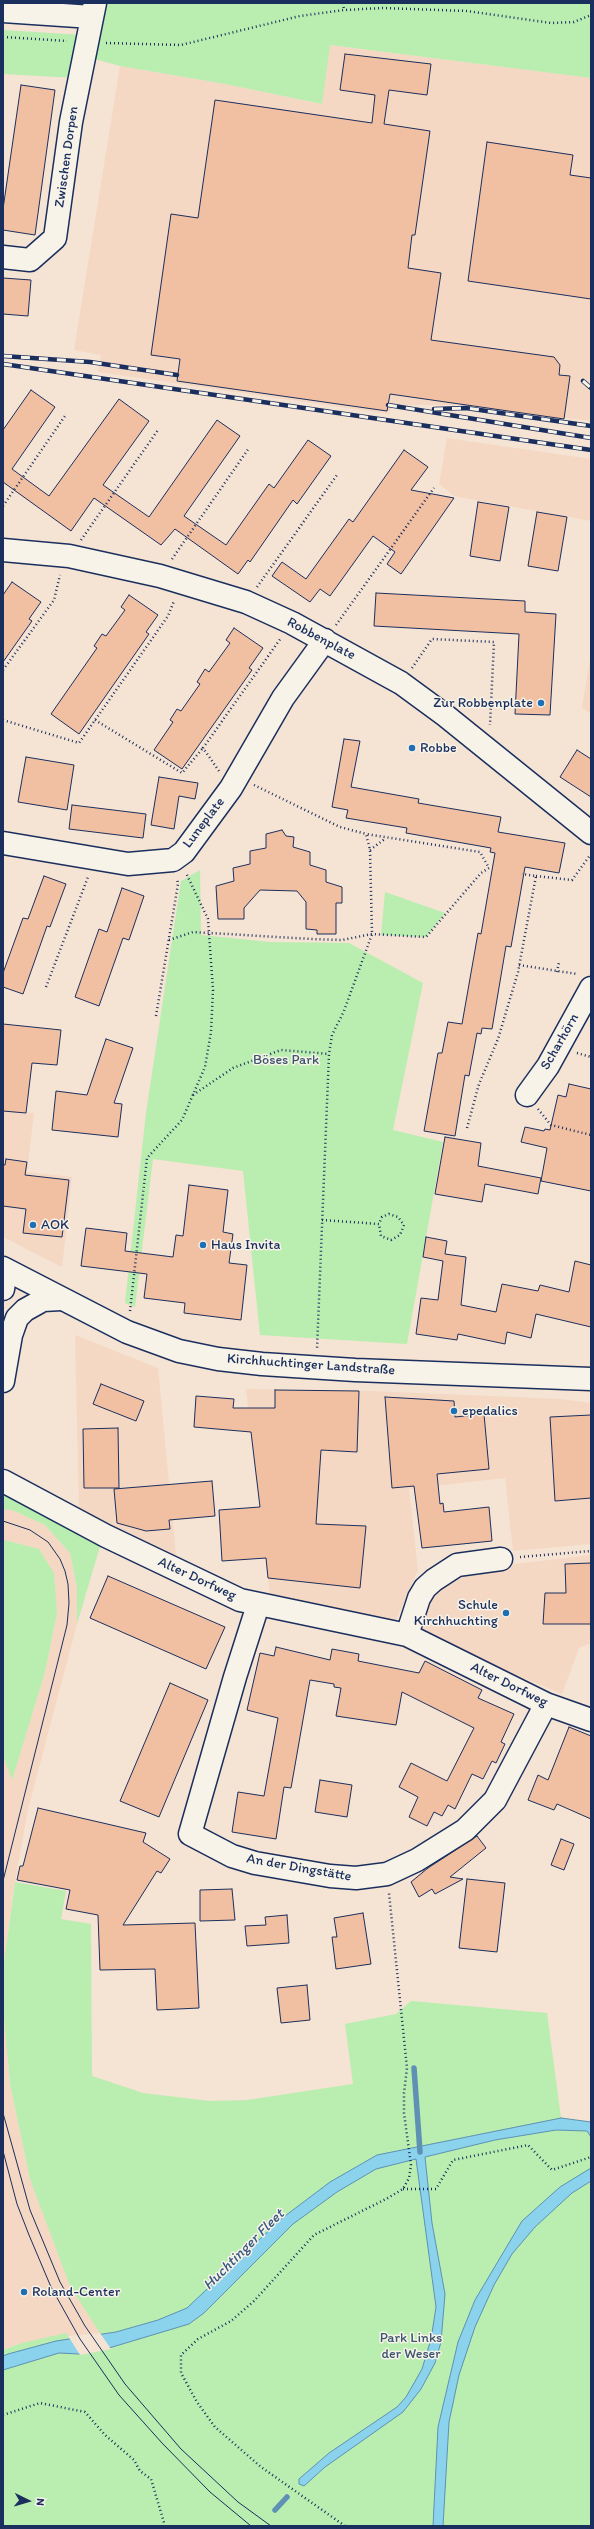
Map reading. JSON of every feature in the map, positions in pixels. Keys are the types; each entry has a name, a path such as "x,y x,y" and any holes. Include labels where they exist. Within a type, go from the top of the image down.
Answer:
{"street":[{"name":"Zwischen Dorpen","path":"3,11 94,10 86,42 71,122 55,238 30,260 3,257"},
{"name":"Robbenplate","path":"3,550 69,556 160,576 246,602 292,623 401,683 446,716 591,833"},
{"name":"Luneplate","path":"3,843 128,864 176,858 235,781 283,698 325,640"},
{"name":"Scharhörn","path":"527,1095 548,1066 588,981"},
{"name":"Kirchhuchtinger Landstraße","path":"4,1275 61,1299 127,1332 180,1351 218,1358 316,1368 591,1379"},
{"path":"3,1381 11,1335 17,1318 25,1310 43,1300 61,1299"},
{"name":"Alter Dorfweg","path":"5,1482 198,1581 258,1605 407,1635 546,1704 591,1720"},
{"path":"407,1635 419,1598 425,1588 434,1580 457,1565 501,1559"},
{"name":"An der Dingstätte","path":"258,1605 235,1677 190,1834 232,1856 255,1863 330,1876 356,1878 387,1874 416,1860 465,1830 495,1800 546,1704"}],"path":[{"path":"343,3 344,10"},
{"path":"3,37 86,42 181,45 300,16 344,10 390,8 467,11 551,23 574,22 591,15"},
{"path":"3,506 65,416"},
{"path":"3,670 54,600 60,574 69,556 158,430"},
{"path":"160,576 249,448"},
{"path":"246,602 337,475"},
{"path":"325,640 434,488"},
{"path":"3,720 79,743 168,616 181,582"},
{"path":"95,720 182,773 203,748 292,623"},
{"path":"401,683 432,639 494,642 489,752"},
{"path":"169,940 193,932 342,940 372,934 426,937 465,890 489,868 480,852 386,838 340,827 266,792 235,781 203,748"},
{"path":"316,1368 329,1054 332,1035 344,1011 372,934 370,850 366,834"},
{"path":"370,850 386,838"},
{"path":"522,874 572,880 591,854"},
{"path":"46,987 96,858"},
{"path":"127,1332 147,1158 182,1120 205,1067 212,1032 213,990 208,919 189,880 176,858"},
{"path":"156,1016 178,884 176,858"},
{"path":"467,1128 479,1084 498,1039 519,965 536,876"},
{"path":"557,972 559,962"},
{"path":"519,965 557,972 588,981"},
{"path":"193,1096 233,1068 281,1050 329,1054"},
{"path":"527,1095 551,1125 591,1135"},
{"path":"389,1214 398,1217 404,1225 400,1235 391,1240 381,1236 379,1224 382,1217 389,1214"},
{"path":"322,1220 379,1224"},
{"path":"501,1559 591,1551"},
{"path":"345,2526 261,2467 215,2427 197,2402 181,2372 181,2355 198,2338 231,2321 254,2301 314,2235 402,2189 409,2178 411,2165 404,2093 407,2068 387,1874"},
{"path":"402,2189 436,2189 453,2160 528,2145 552,2170 591,2157"},
{"path":"3,2415 40,2403 85,2412 105,2435 134,2460 140,2471 151,2479 165,2526"}],"shaded area":[{"path":"329,45 591,78 591,421 467,405 393,405 389,414 98,372 101,355 74,350 120,66 225,84 321,104"},
{"path":"447,438 591,459 591,521 454,496 439,484"},
{"path":"591,653 591,714 582,708"},
{"path":"3,1111 34,1113 27,1172 72,1177 62,1267 3,1237"},
{"path":"75,1335 158,1368 176,1555 79,1510"},
{"path":"246,1389 371,1391 560,1399 591,1403 591,1544 513,1551 505,1478 409,1489 418,1570 396,1620 270,1596"},
{"path":"3,1509 12,1510 45,1525 70,1553 77,1587 77,1624 28,1809 13,1893 3,1970 3,1755 12,1779 45,1672 57,1613 4,1540 3,1545"},
{"name":"Schule Kirchhuchting","path":"591,1555 591,1643 579,1648 562,1694 411,1631 439,1581 481,1568"},
{"path":"3,2006 10,2084 30,2179 101,2335 22,2343 3,2350"}],"green space":[{"path":"107,3 591,3 591,78 330,45 322,104 225,84 120,66 91,58 75,78 3,74 3,30 99,36"},
{"name":"Böses Park","path":"200,870 201,935 270,942 349,943 423,983 393,1130 443,1142 407,1344 260,1335 243,1171 153,1159 135,1307 125,1303 146,1113 181,881"},
{"path":"385,892 445,913 426,937 381,935"},
{"path":"3,1491 101,1543 77,1624 77,1587 70,1553 45,1525 12,1510 3,1509"},
{"path":"4,1540 39,1549 54,1573 57,1613 45,1672 12,1780 3,1755"},
{"name":"Park Links der Weser","path":"15,1882 66,1891 61,1919 91,1924 92,2076 143,2093 210,2101 247,2100 353,2084 345,2024 396,2014 411,2001 547,2013 561,2118 591,2122 591,2526 3,2526 3,2350 22,2343 66,2333 70,2338 101,2335 70,2286 30,2179 10,2084 3,2006 3,1970"}],"water":[{"path":"561,2118 591,2122 591,2137 587,2131 556,2130 495,2140 425,2157 432,2223 445,2294 441,2342 435,2363 421,2389 403,2412 325,2467 304,2486 299,2484 299,2479 329,2453 397,2407 406,2397 422,2369 431,2339 436,2307 416,2159 376,2169 337,2192 293,2224 204,2313 189,2324 109,2348 79,2354 59,2353 3,2370 3,2356 8,2354 56,2341 116,2332 158,2320 187,2308 281,2219 330,2182 377,2155"},
{"path":"591,2168 591,2181 572,2193 535,2227 512,2254 494,2285 475,2327 459,2375 449,2422 443,2526 433,2526 438,2427 458,2342 475,2300 522,2221 560,2187"}],"pier":[{"path":"100,2333 111,2349 80,2355 68,2336"}],"building":[{"path":"345,54 431,64 427,95 389,90 384,124 430,131 415,235 412,235 408,268 441,273 431,340 554,357 560,365 559,375 570,376 564,419 390,394 387,411 177,381 180,359 151,355 171,214 198,218 215,100 372,123 375,95 340,90"},
{"path":"21,85 55,90 35,235 3,230 3,209"},
{"path":"487,142 573,155 570,175 591,178 591,299 468,281"},
{"path":"3,278 31,280 28,316 3,314"},
{"path":"31,390 55,407 12,469 49,496 119,399 149,421 103,485 149,517 217,420 240,436 184,516 226,545 269,484 274,488 308,440 331,456 297,504 293,500 250,562 248,560 238,574 175,529 161,545 94,498 71,531 3,482 3,430"},
{"path":"404,450 428,467 411,490 454,498 401,574 387,564 395,552 373,536 330,596 320,589 310,602 272,576 282,562 306,579 349,519 353,522"},
{"path":"478,502 509,507 500,561 470,556"},
{"path":"537,512 567,517 558,571 528,566"},
{"path":"12,582 41,602 29,619 32,621 3,662 3,595"},
{"path":"376,593 525,601 525,612 556,614 550,715 515,714 519,634 374,626"},
{"path":"129,595 158,615 146,632 149,634 79,734 51,714 97,648 94,646 102,634 106,636 125,610 121,607"},
{"path":"234,628 263,648 249,668 252,670 182,769 154,750 173,722 170,720 177,709 181,711 200,684 197,682 205,669 209,672 230,643 226,640"},
{"path":"344,739 360,741 351,787 419,799 418,803 501,817 498,832 565,843 559,873 525,867 511,947 506,946 492,1029 482,1028 481,1034 477,1033 469,1076 465,1075 455,1136 424,1131 438,1053 442,1053 448,1022 462,1024 478,933 481,934 495,853 490,852 491,848 406,833 407,828 346,818 348,810 332,807"},
{"path":"577,750 591,759 591,797 560,777"},
{"path":"26,757 74,765 67,810 18,802"},
{"path":"159,777 198,783 195,799 179,796 174,829 151,825"},
{"path":"72,805 146,814 143,838 69,829"},
{"path":"282,830 286,836 294,837 293,847 310,852 310,865 326,870 326,882 342,887 342,903 336,903 336,934 317,934 317,930 306,929 306,902 297,891 260,890 244,908 244,919 218,919 216,886 234,881 233,868 250,864 250,851 266,848 266,834"},
{"path":"44,876 66,884 50,927 47,926 23,994 3,987 3,973 23,918 28,919"},
{"path":"122,888 144,896 129,940 123,938 99,1006 75,997 99,929 107,932"},
{"path":"3,1024 61,1030 57,1065 32,1063 26,1113 3,1111"},
{"path":"106,1039 133,1048 114,1103 122,1104 118,1137 52,1130 56,1091 87,1095"},
{"path":"569,1084 591,1089 591,1191 541,1181 547,1148 521,1142 525,1127 544,1131 545,1129 550,1130 558,1095 566,1097"},
{"path":"445,1137 481,1143 478,1166 541,1178 538,1194 485,1184 482,1202 435,1194"},
{"path":"6,1159 27,1162 25,1175 69,1180 62,1237 23,1233 26,1209 3,1206 3,1165 5,1165"},
{"name":"Haus Invita","path":"189,1185 228,1190 223,1232 233,1234 229,1263 247,1265 241,1320 184,1313 185,1303 144,1298 147,1274 81,1266 86,1228 127,1233 125,1251 173,1257 176,1235 183,1236"},
{"path":"426,1237 447,1241 445,1254 466,1257 461,1305 496,1312 502,1284 538,1291 540,1285 569,1292 575,1261 591,1265 591,1327 536,1314 531,1338 507,1332 505,1344 458,1334 457,1340 416,1334 421,1298 438,1300 443,1261 423,1257"},
{"path":"101,1384 144,1401 136,1421 93,1404"},
{"path":"275,1390 359,1391 357,1452 321,1450 316,1524 366,1526 360,1588 268,1578 266,1558 222,1561 219,1510 260,1507 251,1432 194,1427 196,1396 234,1399 233,1408 275,1408"},
{"path":"385,1397 454,1401 455,1417 484,1414 489,1469 437,1474 440,1504 443,1503 444,1512 489,1507 492,1541 422,1548 414,1486 392,1488"},
{"path":"591,1415 591,1498 555,1501 550,1417"},
{"path":"118,1428 119,1488 84,1488 83,1429"},
{"path":"212,1481 215,1516 169,1520 170,1529 146,1531 117,1523 114,1489"},
{"path":"591,1563 591,1624 543,1624 545,1593 566,1593 565,1564"},
{"path":"108,1576 225,1627 206,1669 90,1618"},
{"path":"276,1647 330,1660 332,1649 359,1654 358,1661 419,1673 425,1661 482,1690 478,1698 514,1714 501,1742 505,1744 496,1763 492,1761 483,1779 472,1774 455,1809 448,1805 442,1816 434,1812 427,1826 409,1817 418,1797 399,1787 411,1763 447,1781 474,1728 402,1692 396,1725 336,1716 341,1688 334,1687 334,1684 310,1680 291,1788 284,1787 276,1839 232,1832 238,1792 264,1796 278,1718 247,1710 260,1653 274,1656"},
{"path":"170,1683 208,1700 159,1817 120,1801"},
{"path":"569,1727 591,1736 591,1819 557,1804 554,1810 528,1800 538,1775 548,1780"},
{"path":"320,1780 352,1785 347,1817 315,1812"},
{"path":"38,1808 146,1833 143,1842 170,1859 161,1873 157,1871 123,1925 195,1923 199,2008 157,2010 155,1969 100,1970 98,1915 66,1909 70,1890 17,1880 20,1866 23,1866"},
{"path":"477,1836 486,1848 450,1877 463,1879 435,1894 432,1889 419,1897 411,1882 428,1868"},
{"path":"561,1839 574,1844 564,1870 551,1865"},
{"path":"467,1879 505,1883 497,1952 459,1948"},
{"path":"232,1889 235,1920 200,1921 200,1890"},
{"path":"363,1913 371,1964 336,1969 332,1937 337,1937 334,1918"},
{"path":"287,1915 289,1943 247,1946 245,1926 266,1925 265,1917"},
{"path":"307,1985 310,2020 281,2023 277,1988"}],"waterway":[{"path":"414,2068 420,2152"},
{"path":"275,2510 287,2497"}],"tram line":[{"path":"3,1521 30,1530 48,1542 60,1559 65,1571 68,1584 69,1603 67,1625 3,1881"},
{"path":"3,2113 30,2210 60,2282 85,2326 125,2384 181,2449 238,2502 271,2526"},
{"path":"3,2151 17,2204 29,2235 51,2287 80,2339 119,2395 162,2443 210,2492 251,2526"}],"railway":[{"path":"3,356 90,362 177,375"},
{"path":"3,364 591,450"},
{"path":"583,381 591,388"},
{"path":"388,405 591,438"},
{"path":"434,409 466,408 591,426"}],"place":[{"name":"Zur Robbenplate","path":"541,703"},
{"name":"Robbe","path":"412,748"},
{"name":"AOK","path":"33,1225"},
{"name":"Haus Invita","path":"203,1245"},
{"name":"epedalics","path":"454,1411"},
{"name":"Schule Kirchhuchting","path":"506,1613"},
{"name":"Roland-Center","path":"24,2292"}],"water label":[{"name":"Huchtinger Fleet","path":"244,2250"}]}
